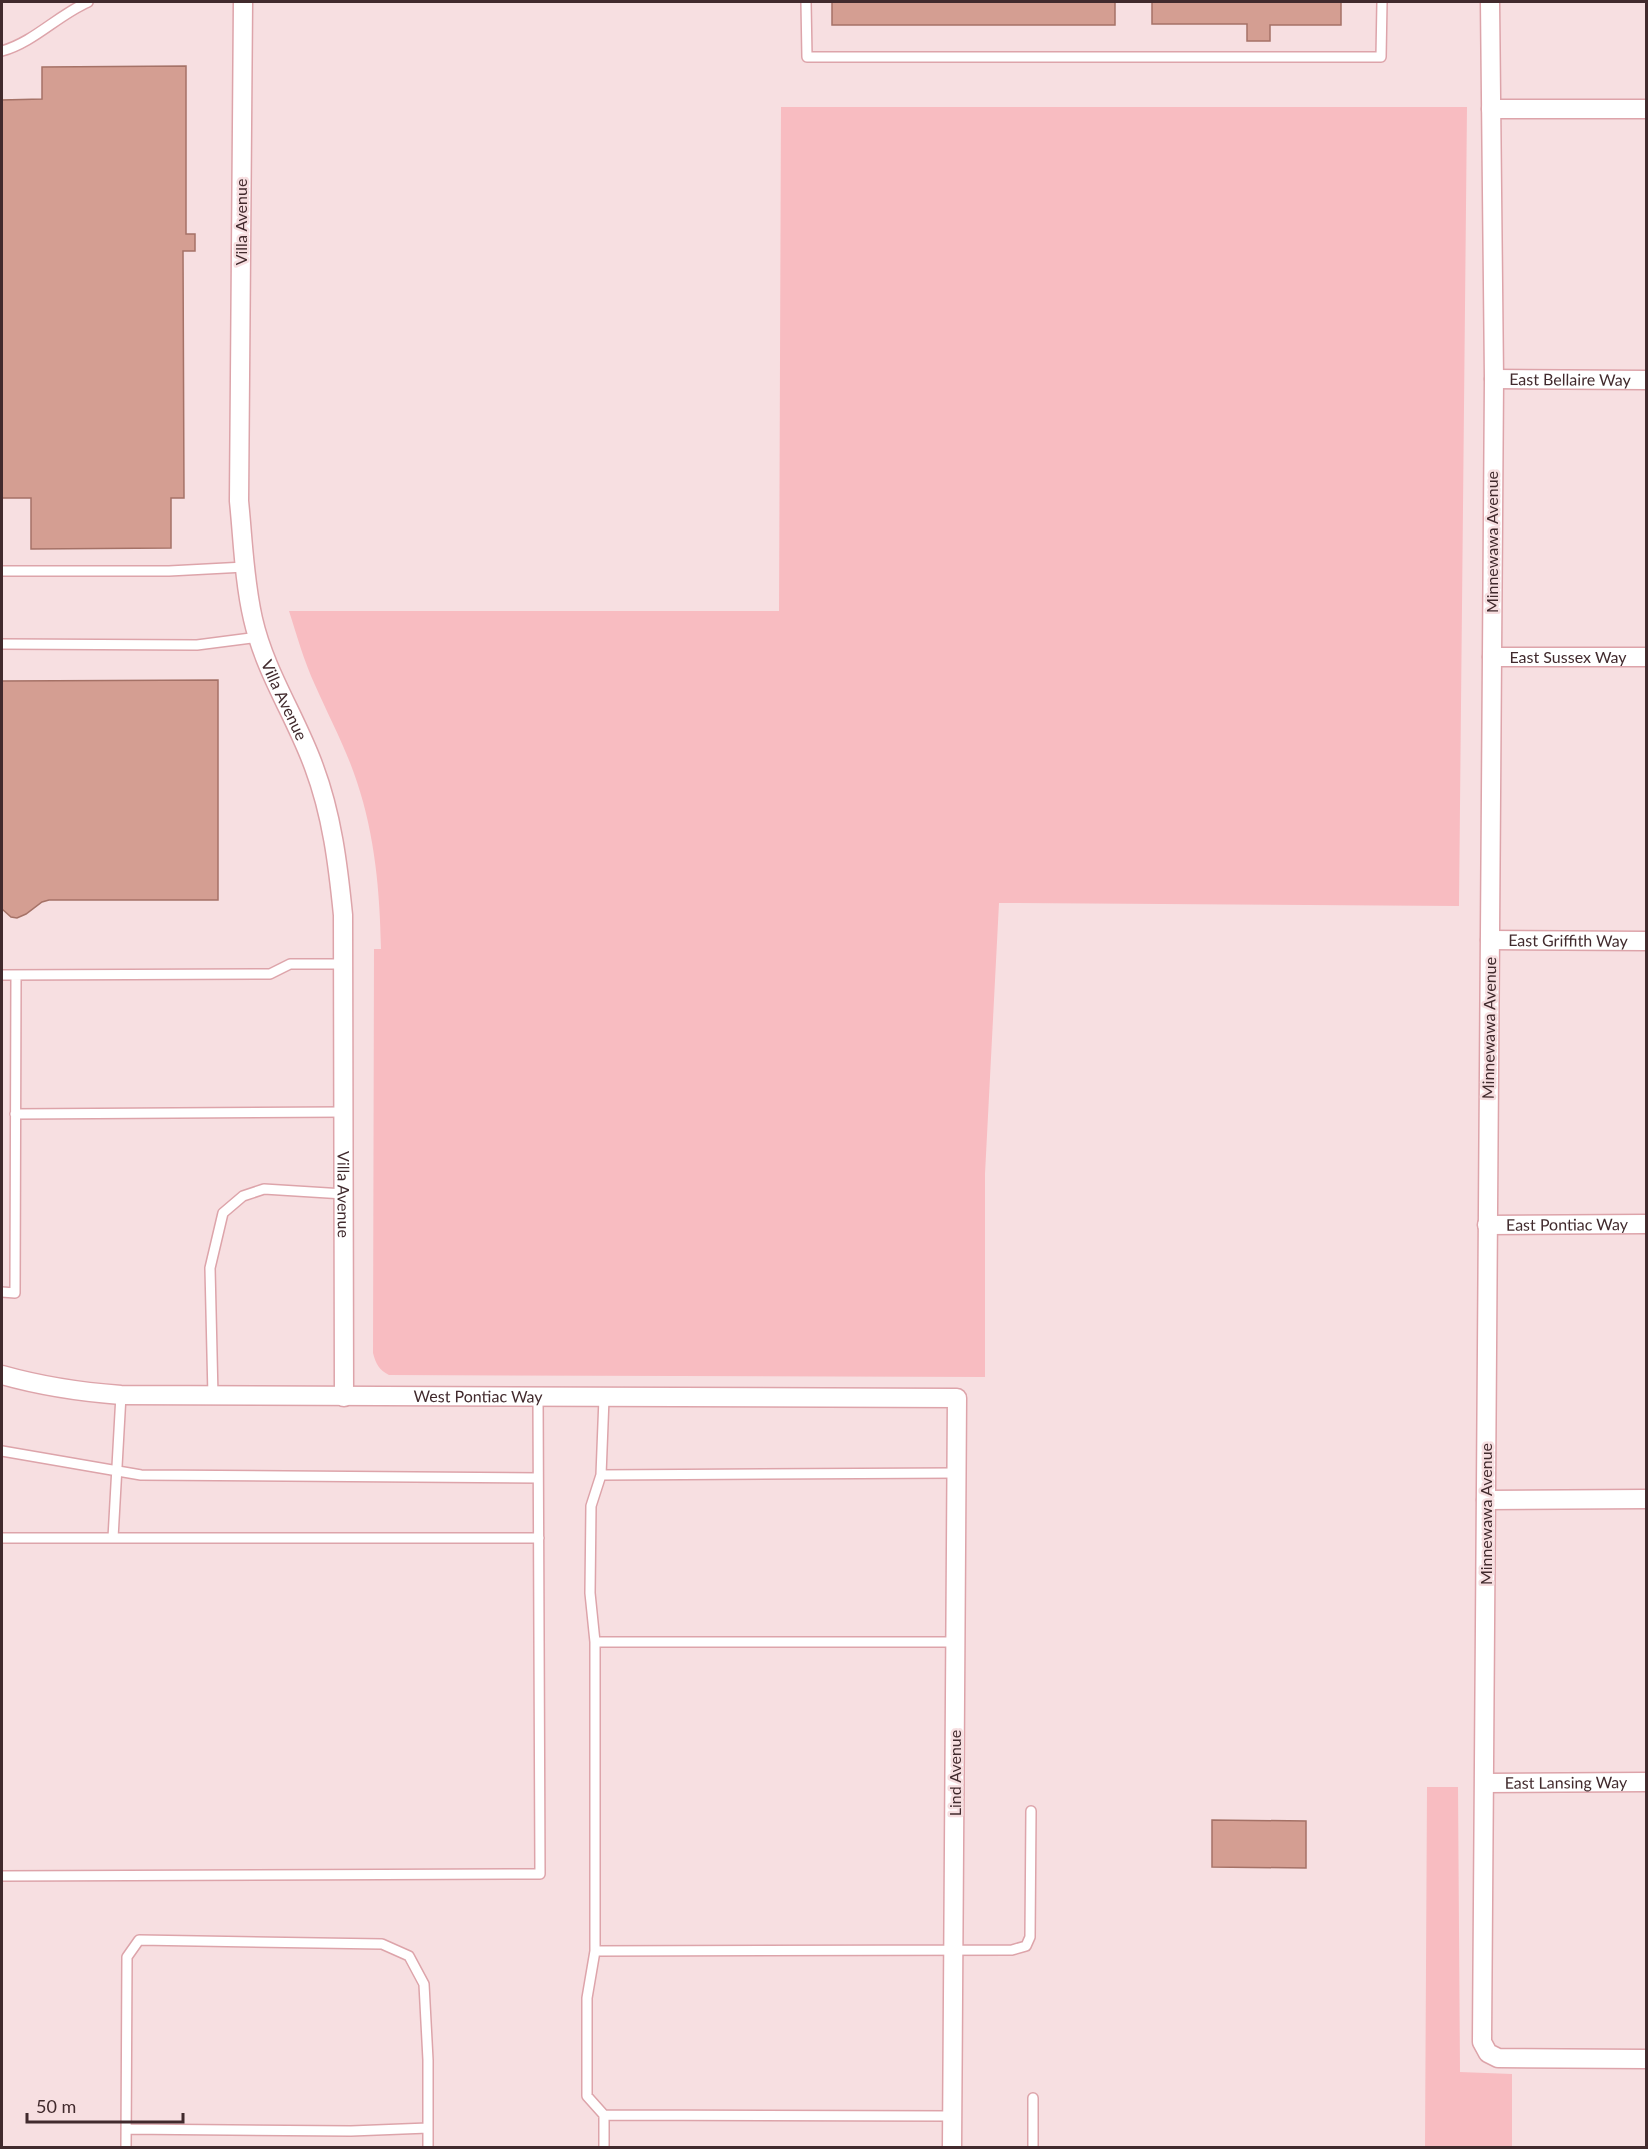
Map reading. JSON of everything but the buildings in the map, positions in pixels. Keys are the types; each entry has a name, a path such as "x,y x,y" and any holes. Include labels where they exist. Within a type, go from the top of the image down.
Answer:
{"street":[{"name":"Villa Avenue","path":"243,2 239,501 253,620 271,674 314,766 328,810 337,855 343,915 344,1397"},
{"name":"Minnewawa Avenue","path":"1490,2 1494,379 1482,2043 1488,2053 1498,2058 1647,2059"},
{"path":"1491,109 1647,109"},
{"name":"East Bellaire Way","path":"1494,379 1647,380"},
{"name":"East Sussex Way","path":"1491,657 1647,657"},
{"name":"East Griffith Way","path":"1490,940 1647,940"},
{"name":"East Pontiac Way","path":"1487,1225 1647,1224"},
{"name":"West Pontiac Way","path":"2,1376 73,1391 121,1395 957,1398"},
{"name":"Lind Avenue","path":"952,2148 957,1398"},
{"path":"1486,1500 1647,1499"},
{"name":"East Lansing Way","path":"1485,1783 1647,1782"}],"lane":[{"path":"2,51 38,33 77,6 88,2"},
{"path":"806,2 807,57 1381,57 1382,2"},
{"path":"2,571 169,571 245,567"},
{"path":"2,644 197,645 259,637"},
{"path":"2,975 270,974 290,964 343,964"},
{"path":"2,1292 15,1293 16,975"},
{"path":"15,1114 344,1112"},
{"path":"213,1397 210,1268 223,1213 243,1196 264,1189 344,1194"},
{"path":"113,1538 121,1395"},
{"path":"2,1876 540,1874 538,1397"},
{"path":"604,1398 601,1474 591,1506 590,1593 595,1642 595,1952 587,1998 587,2096 604,2115 604,2148"},
{"path":"2,1451 141,1475 538,1478"},
{"path":"601,1474 956,1473"},
{"path":"2,1538 538,1538"},
{"path":"595,1642 956,1642"},
{"path":"595,1952 954,1952 1012,1950 1026,1946 1030,1937 1031,1811"},
{"path":"126,2148 127,1957 139,1940 382,1944 408,1956 424,1984 428,2060 428,2148"},
{"path":"1033,2098 1033,2148"},
{"path":"604,2115 952,2116"},
{"path":"126,2129 351,2131 428,2128"}],"shaded area":[{"path":"781,107 1467,107 1459,906 999,903 985,1174 985,1377 389,1375 378,1366 373,1353 374,949 381,949 375,864 368,823 353,769 307,667 289,611 779,611"},
{"path":"1427,1787 1458,1787 1460,2072 1512,2074 1512,2147 1425,2147"}]}
